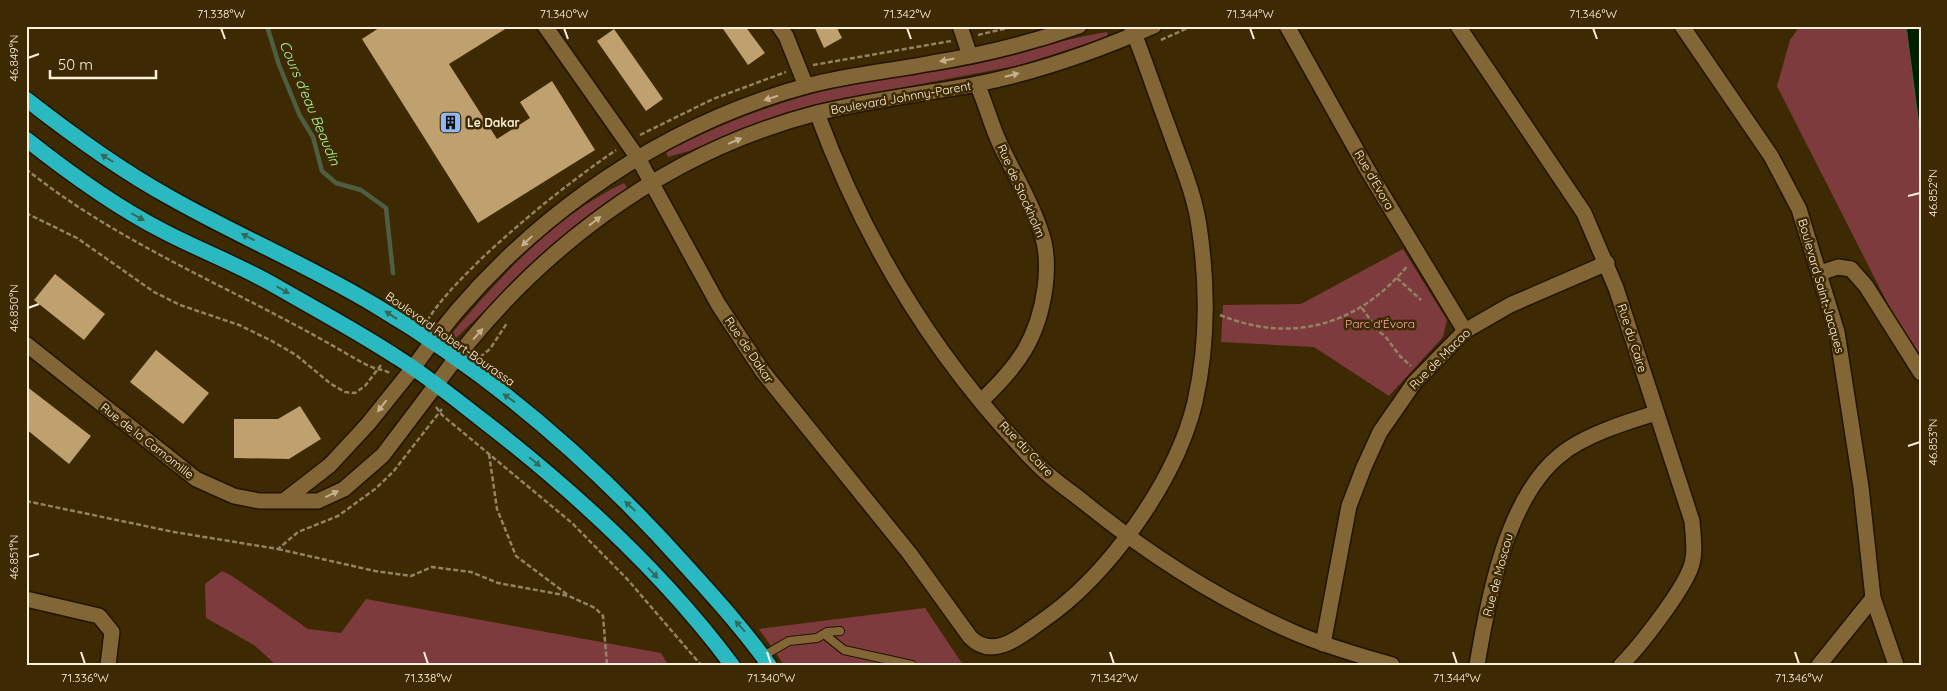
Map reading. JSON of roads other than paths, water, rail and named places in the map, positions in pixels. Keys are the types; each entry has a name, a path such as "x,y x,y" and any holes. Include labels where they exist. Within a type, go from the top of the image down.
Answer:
{"highway":[{"name":"Boulevard Robert-Bourassa","path":"26,99 74,137 170,198 345,288 431,342 538,420 642,516 746,633 766,660"},
{"path":"26,139 54,161 124,209 161,230 276,286 413,368 436,385 517,447 619,537 665,585 732,665"}],"street":[{"name":"Rue de Dakar","path":"545,26 638,158 718,304 762,372 910,554 977,644 987,648 1011,643 1057,611 1092,580 1127,536"},
{"path":"779,26 786,36 806,86"},
{"path":"960,26 970,56"},
{"path":"285,500 330,465 368,424 413,368 431,342 486,280 542,227 584,194 638,158 695,128 750,104 806,86 864,73 970,56 1005,48 1079,26"},
{"name":"Boulevard Johnny-Parent","path":"436,385 455,359 524,282 565,245 651,181 706,153 746,136 818,113 883,98 977,84 1077,57 1133,30 1154,26"},
{"name":"Rue d'Evora","path":"1287,26 1367,169 1465,331"},
{"name":"Rue du Caire","path":"1458,26 1584,213 1607,263 1692,521 1694,544 1691,566 1679,590 1621,665"},
{"name":"Boulevard Saint-Jacques","path":"1682,26 1771,156 1799,209 1837,332 1850,406 1873,598 1896,665"},
{"path":"1127,536 1155,496 1177,451 1194,404 1202,364 1207,312 1199,225 1190,187 1133,30"},
{"name":"Rue de Stockholm","path":"977,84 998,139 1044,243 1046,275 1041,315 1028,346 1002,381 981,401"},
{"name":"Rue du Caire","path":"818,113 856,207 904,296 945,357 981,401 1040,467 1127,536 1218,595 1292,632 1323,644 1392,665"},
{"name":"Rue de Macao","path":"1323,644 1349,506 1380,432 1419,378 1465,331 1510,305 1607,263"},
{"path":"1820,273 1838,267 1851,269 1866,286 1921,373"},
{"name":"Rue de la Camomille","path":"26,344 196,480 234,496 259,501 318,501 344,489 382,455 436,385"},
{"name":"Rue de Moscou","path":"1477,665 1482,634 1508,534 1531,486 1559,456 1596,435 1631,420 1656,413"},
{"path":"1818,665 1873,598"},
{"path":"26,599 99,616 112,632 108,665"}],"lane":[{"path":"766,660 788,641 817,638 833,630 840,631"},
{"path":"824,634 844,650 912,665"}],"waterway":[{"name":"Cours d'eau Beaudin","path":"267,26 279,65 300,116 313,137 322,171 336,183 361,190 386,208 393,273"}],"place":[{"name":"Le Dakar","path":"451,123"}],"park label":[{"name":"Parc d'Évora","path":"1380,324"}]}
